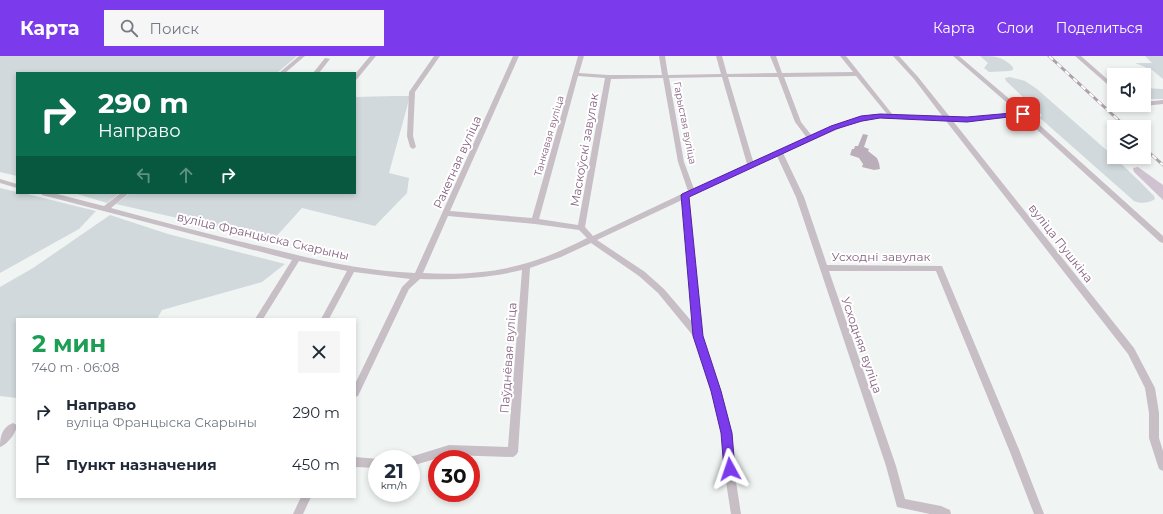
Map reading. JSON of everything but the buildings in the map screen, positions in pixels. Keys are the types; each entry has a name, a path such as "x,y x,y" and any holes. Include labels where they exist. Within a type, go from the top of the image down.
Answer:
{"street":[{"path":"283,72 302,56"},
{"path":"356,77 373,56"},
{"path":"413,147 410,136 412,92 437,56"},
{"name":"Ракетная вуліца","path":"356,391 406,287 417,277 447,213 516,56"},
{"name":"Танкавая вуліца","path":"535,221 581,56"},
{"name":"Гарыстая вуліца","path":"662,56 669,100 688,194 698,336"},
{"path":"719,56 751,165"},
{"path":"773,56 798,122 810,138"},
{"path":"843,56 891,116"},
{"name":"вуліца Пушкіна","path":"896,56 916,78 1137,361 1150,388 1154,413 1154,438 1163,466"},
{"path":"956,56 1163,240"},
{"path":"1078,56 1107,82"},
{"path":"317,72 328,59"},
{"path":"576,74 608,77 858,74"},
{"name":"Маскоўскі завулак","path":"581,228 608,77"},
{"path":"1151,103 1163,102"},
{"name":"вуліца Францыска Скарыны","path":"48,194 297,258 352,269 417,277 480,275 526,266 592,239 810,138 861,119 891,116 949,120 986,119 1023,114"},
{"name":"Усходняя вуліца","path":"779,152 800,197 891,466 901,503 941,511 946,514"},
{"path":"0,181 16,186"},
{"path":"105,209 125,194"},
{"path":"447,213 535,221 581,228 592,239 642,274 661,291 698,336 716,391 727,433 736,514"},
{"path":"260,318 297,258"},
{"name":"Паўднёвая вуліца","path":"420,458 449,450 512,452 526,266"},
{"name":"Усходні завулак","path":"824,268 939,268 1012,445 1038,514"},
{"path":"326,318 352,269"},
{"path":"0,443 13,427"},
{"path":"356,462 368,463"},
{"path":"298,514 306,498"}],"shaded area":[{"path":"0,56 297,56 278,72 16,72 16,176 0,172"},
{"path":"980,56 1002,59 1013,67 1013,70 989,72 984,68 988,63"},
{"path":"1145,56 1163,56 1163,79 1151,68 1135,63 1152,63"},
{"path":"1010,77 1025,81 1037,89 1107,151 1107,164 1122,164 1154,196 1155,199 1145,203 1134,201 1040,118 1042,115 1006,81 1005,78"},
{"path":"1151,88 1163,89 1163,99 1151,99"},
{"path":"410,96 389,173 409,178 407,193 375,226 302,208 273,240 116,204 129,194 356,194 356,97"},
{"path":"1138,167 1163,185 1163,200 1134,172 1133,168"},
{"path":"0,188 16,192 16,194 27,194 96,211 79,229 0,273"},
{"path":"77,194 119,194 107,203"},
{"path":"110,215 168,234 285,264 262,282 162,310 158,318 16,318 16,398 0,396 0,287 33,268"}],"railway":[{"path":"1049,56 1118,120"},
{"path":"1151,154 1163,165"}],"route":[{"path":"730,469 727,433 716,391 698,336 685,195 848,122 868,117 880,116 967,120 1023,114"}]}
